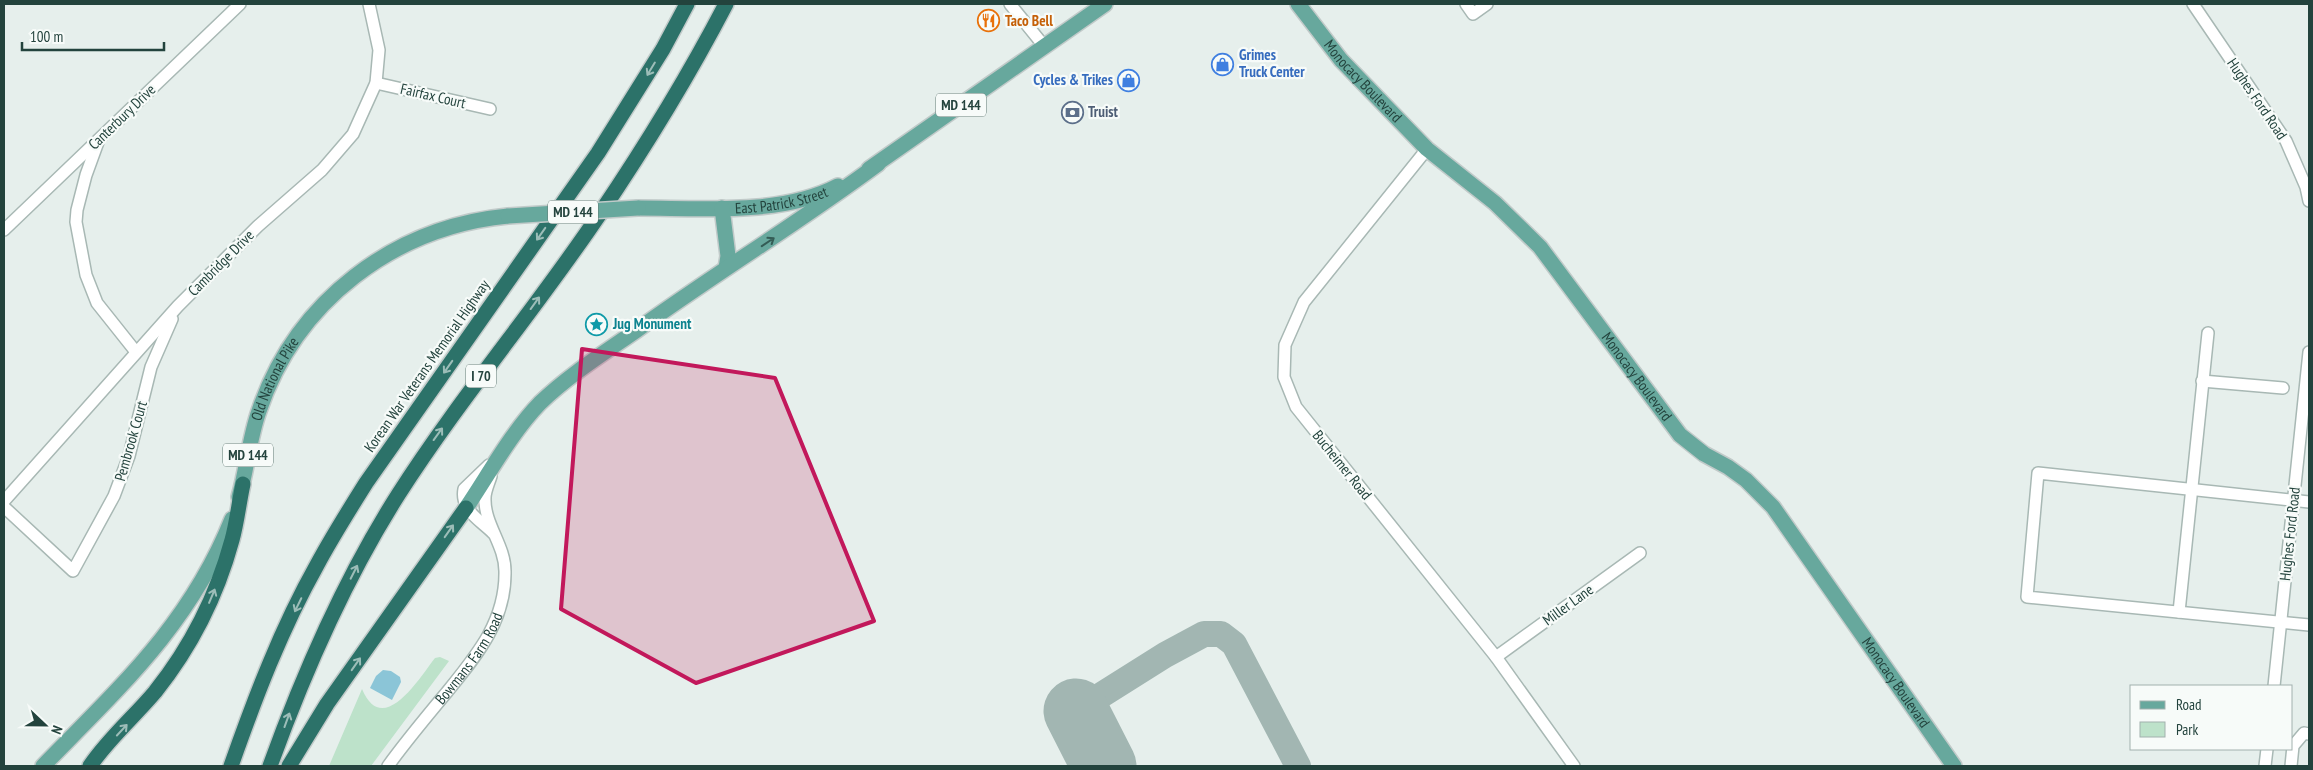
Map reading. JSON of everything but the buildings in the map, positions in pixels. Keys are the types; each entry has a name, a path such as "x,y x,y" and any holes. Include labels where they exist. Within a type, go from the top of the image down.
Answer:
{"highway":[{"name":"Korean War Veterans Memorial Highway","path":"231,766 251,709 316,567 366,483 598,153 664,49 687,4"},
{"name":"I 70","path":"270,766 310,663 361,557 396,497 434,440 599,216 662,118 726,4"},
{"path":"90,766 172,670 201,621 233,539 243,484"},
{"path":"289,766 327,704 466,508"},
{"path":"224,766 251,709"}],"main road":[{"name":"East Patrick Street","path":"638,208 722,208 776,204 812,197 878,164 1105,4"},
{"name":"Monocacy Boulevard","path":"1298,4 1341,60 1427,149 1495,203 1540,247 1680,435 1704,454 1728,467 1746,480 1773,507 1954,766"},
{"path":"466,508 494,468 505,448 539,405 568,379 726,268 830,200 878,164"},
{"name":"Old National Pike","path":"43,766 124,683 174,624 192,598 222,543 233,516 243,484 252,435 269,386 297,336 335,292 379,259 420,237 474,220 508,216 638,208"},
{"path":"722,208 728,256 726,268"}],"street":[{"name":"Canterbury Drive","path":"4,230 240,4"},
{"name":"Cambridge Drive","path":"4,501 178,306 258,226 322,170 353,134 376,83 380,50 369,4"},
{"path":"1010,4 1044,46"},
{"path":"1466,4 1473,14 1487,4"},
{"name":"Hughes Ford Road","path":"2193,4 2286,141 2306,187 2309,201"},
{"name":"Fairfax Court","path":"376,83 490,109"},
{"path":"100,138 86,175 77,210 76,222 86,275 97,303 136,352"},
{"name":"Bucheimer Road","path":"1427,149 1304,302 1285,345 1284,377 1296,407 1496,657 1574,766"},
{"name":"Pembrook Court","path":"4,507 73,571 114,496 128,456 151,367 178,306"},
{"path":"2178,612 2208,333"},
{"name":"Hughes Ford Road","path":"2274,685 2309,352"},
{"path":"2202,381 2282,388"},
{"path":"466,508 463,501 464,489 505,448"},
{"name":"Bowmans Farm Road","path":"388,766 482,649 496,624 506,580 502,550 495,534 485,498 494,468"},
{"path":"2309,502 2038,473 2027,597 2309,625"},
{"name":"Bowmans Farm Road","path":"466,508 495,534"},
{"name":"Miller Lane","path":"1496,657 1640,553"},
{"path":"2293,746 2304,733 2309,734"},
{"path":"2265,766 2267,750"},
{"path":"2291,766 2293,750"}],"highlighted area":[{"path":"582,349 775,378 874,621 696,683 561,609"}],"green space":[{"path":"440,657 449,661 371,766 329,766 362,689 371,703 380,708 390,706 411,689 435,658"}],"water":[{"path":"383,670 391,671 400,677 401,682 392,700 370,688 376,676"}],"taxiway":[{"path":"1076,711 1165,655 1204,634 1221,634 1234,644 1298,766"}],"runway":[{"path":"1076,711 1104,766"}],"place":[{"name":"Taco Bell","path":"989,21"},
{"name":"Grimes Truck Center","path":"1223,64"},
{"name":"Cycles & Trikes","path":"1129,80"},
{"name":"Truist","path":"1072,112"},
{"name":"Jug Monument","path":"597,324"}]}
